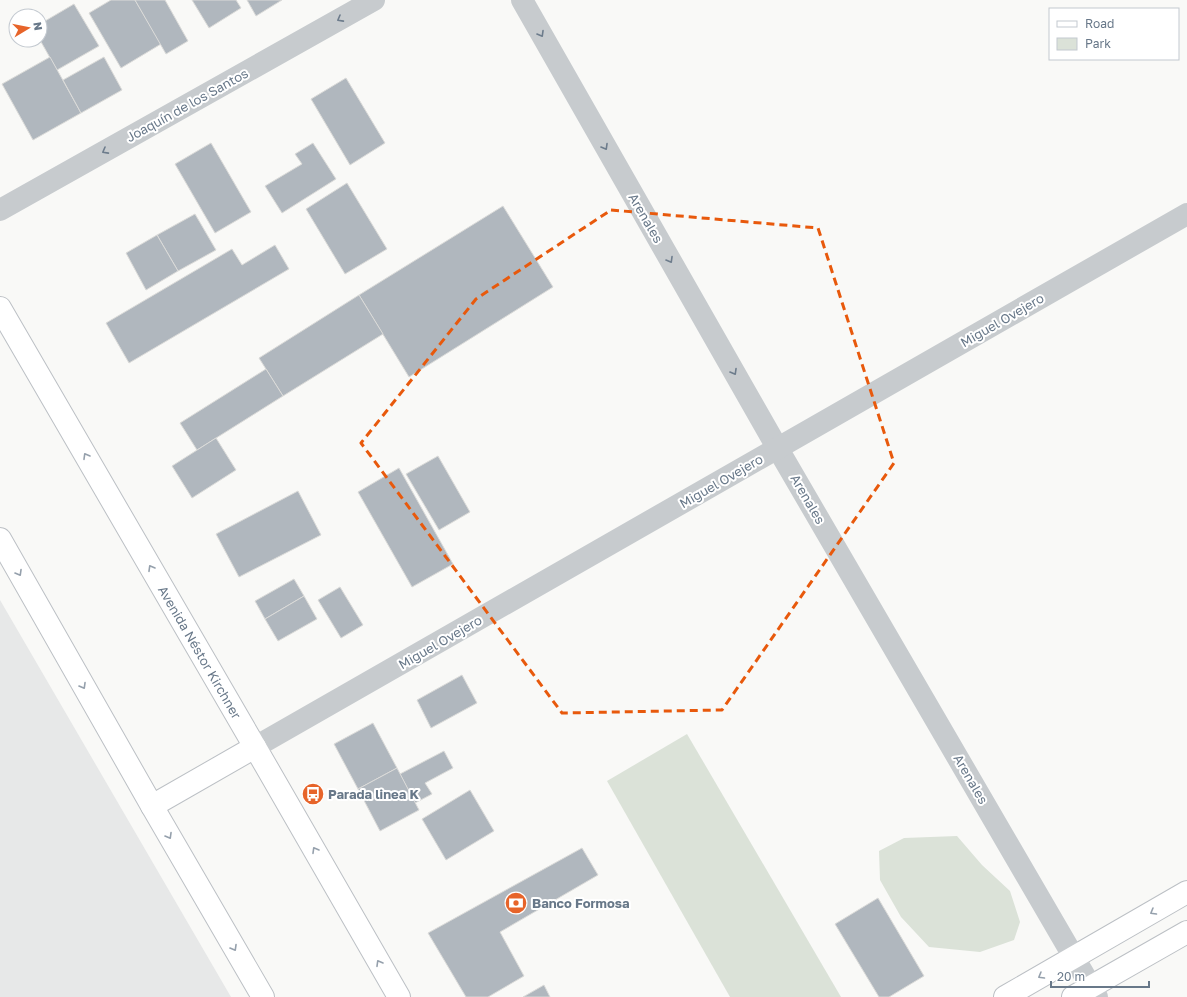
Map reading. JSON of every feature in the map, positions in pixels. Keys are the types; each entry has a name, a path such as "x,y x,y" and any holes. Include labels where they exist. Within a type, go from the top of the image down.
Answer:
{"main road":[{"name":"Avenida Néstor Kirchner","path":"0,308 256,747 399,997"},
{"path":"0,540 263,997"},
{"path":"152,806 256,747"},
{"path":"1005,997 1187,892"},
{"path":"1087,994 1187,932"}],"street":[{"name":"Joaquín de los Santos","path":"0,210 374,0"},
{"name":"Arenales","path":"522,0 778,449 1074,957 1087,994"},
{"name":"Miguel Ovejero","path":"256,747 1187,214"}],"highlighted area":[{"path":"611,210 818,228 894,463 722,710 562,713 361,443 476,299"}],"shaded area":[{"path":"0,600 231,997 0,997"}],"green space":[{"path":"687,734 841,997 730,997 607,781"},
{"path":"957,836 982,865 1010,891 1020,922 1014,940 980,952 929,947 901,917 880,880 879,851 904,838"}],"building":[{"path":"111,0 135,0 161,44 121,68 89,13"},
{"path":"135,0 165,0 188,41 166,54"},
{"path":"192,0 236,0 241,8 209,28"},
{"path":"247,0 282,0 256,16"},
{"path":"74,4 99,46 57,70 45,48 48,48 48,19"},
{"path":"50,57 81,113 33,140 2,84"},
{"path":"104,57 122,90 81,113 63,80"},
{"path":"346,78 385,143 350,165 311,99"},
{"path":"211,143 251,212 215,233 175,164"},
{"path":"313,143 336,179 282,213 265,186 302,164 295,154"},
{"path":"347,183 387,249 345,274 306,209"},
{"path":"503,206 553,287 409,377 359,295"},
{"path":"195,214 216,250 178,271 157,235"},
{"path":"157,235 178,271 146,290 126,253"},
{"path":"275,245 289,269 129,363 106,323 232,249 242,265"},
{"path":"359,295 383,334 283,396 259,358"},
{"path":"266,369 283,396 197,450 180,423"},
{"path":"216,438 236,470 192,498 172,466"},
{"path":"438,456 470,512 439,530 406,474"},
{"path":"399,468 453,564 412,587 358,492"},
{"path":"298,491 321,535 239,577 216,534"},
{"path":"294,579 304,596 265,619 255,601"},
{"path":"340,587 363,625 341,638 318,600"},
{"path":"304,596 317,619 278,641 265,619"},
{"path":"462,675 477,703 431,728 417,700"},
{"path":"373,723 397,768 358,789 334,744"},
{"path":"444,751 453,768 425,783 432,794 415,803 400,774"},
{"path":"397,768 419,810 380,831 358,789"},
{"path":"470,790 494,831 446,860 422,819"},
{"name":"Banco Formosa","path":"582,848 598,875 500,932 524,976 488,997 466,997 428,933"},
{"path":"878,898 924,976 889,997 879,997 835,924"},
{"path":"544,985 550,997 523,997"}],"place":[{"name":"Parada linea K","path":"313,794"},
{"name":"Banco Formosa","path":"516,903"}]}
